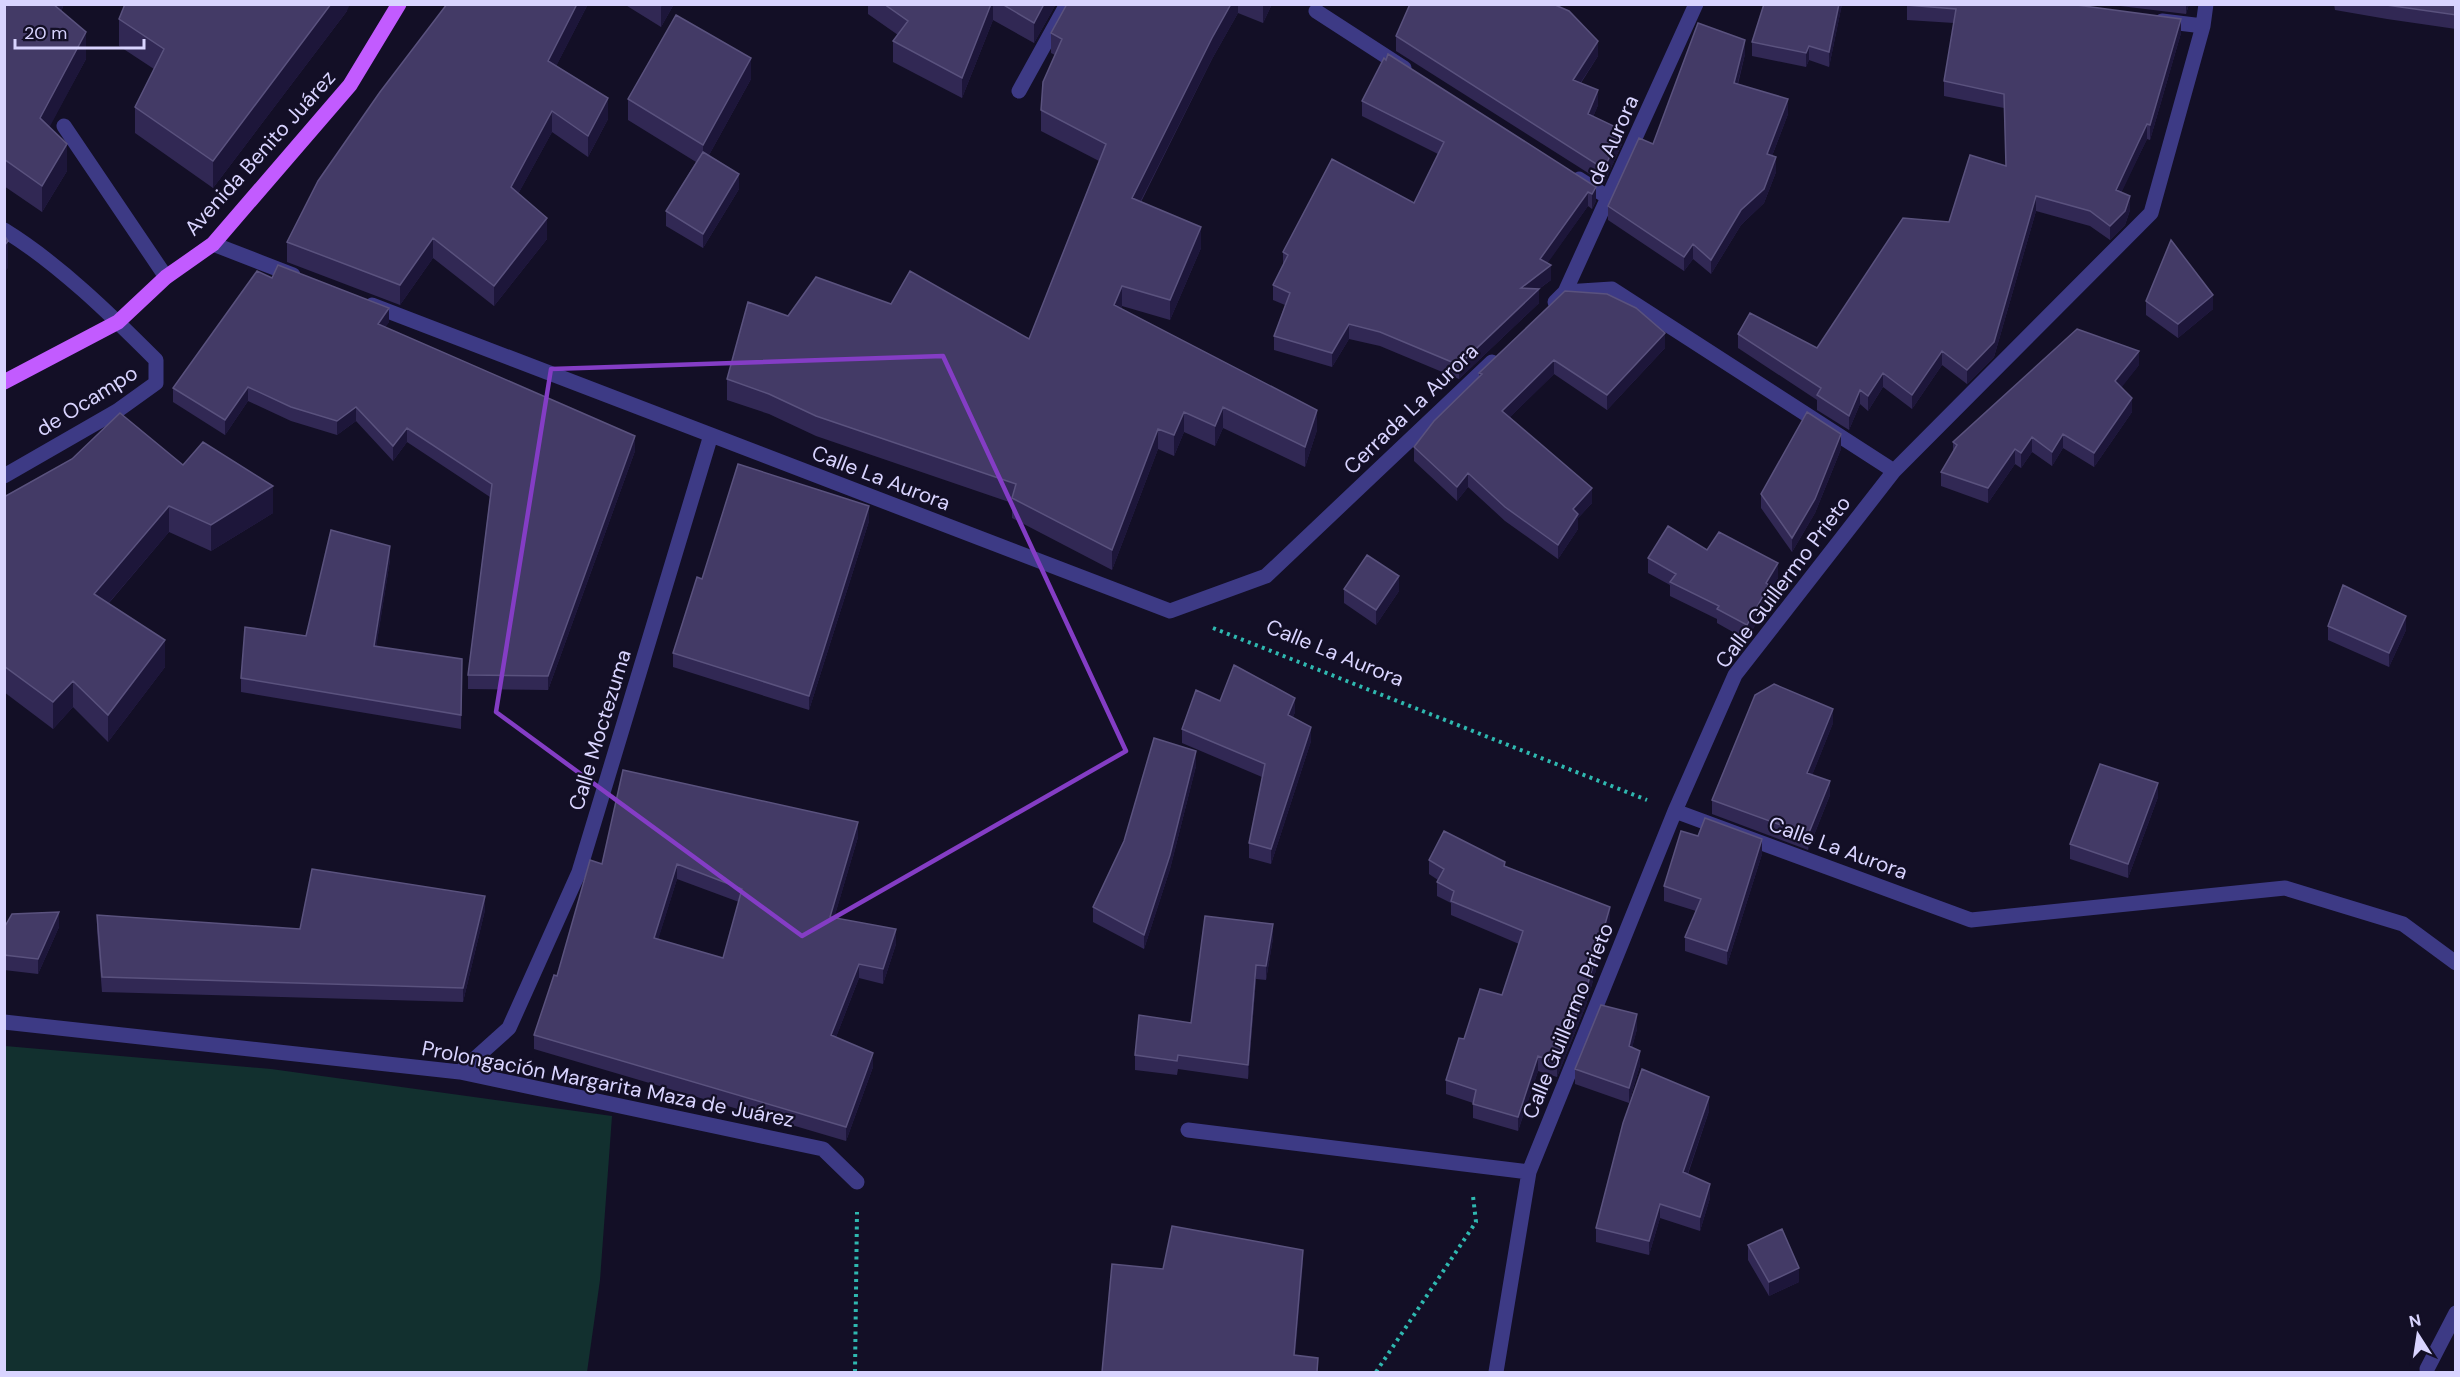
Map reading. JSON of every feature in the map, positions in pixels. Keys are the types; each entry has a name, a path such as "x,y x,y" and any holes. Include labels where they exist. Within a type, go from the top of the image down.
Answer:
{"main road":[{"name":"Avenida Benito Juárez","path":"4,382 117,322 166,277 213,244 350,85 399,4"}],"street":[{"path":"1019,91 1066,4"},
{"name":"de Aurora","path":"1565,292 1696,4"},
{"name":"Calle Guillermo Prieto","path":"1496,1372 1529,1172 1675,811 1735,675 1894,471 2151,213 2203,26 2206,4"},
{"path":"1316,11 1414,74"},
{"path":"2145,19 2203,26"},
{"path":"64,126 166,277"},
{"path":"1570,173 1609,198"},
{"path":"4,230 26,243 117,322"},
{"path":"213,244 312,282"},
{"path":"1540,316 1565,292 1612,289 1894,471"},
{"name":"Calle La Aurora","path":"357,299 1170,611"},
{"name":"de Ocampo","path":"4,476 117,411 156,383 156,360 117,322"},
{"name":"Cerrada La Aurora","path":"1170,611 1266,576 1506,349"},
{"name":"Calle Moctezuma","path":"460,1072 509,1028 579,873 711,435"},
{"name":"Calle La Aurora","path":"1675,811 1971,920 2285,888 2403,924 2456,963"},
{"name":"Prolongación Margarita Maza de Juárez","path":"4,1022 460,1072 823,1149 857,1182"},
{"path":"1188,1130 1529,1172"},
{"path":"2427,1369 2456,1313"}],"path":[{"name":"Calle La Aurora","path":"1170,611 1675,811"},
{"path":"1376,1372 1476,1222 1472,1190 1445,1161"},
{"path":"855,1372 857,1182"}],"highlighted area":[{"path":"943,356 1126,751 802,936 496,712 551,369"}],"green space":[{"path":"5,1046 271,1069 612,1116 600,1280 587,1372 5,1372"}],"building":[{"path":"4,4 53,4 86,32 40,118 67,144 42,186 4,159"},
{"path":"125,4 331,4 213,161 135,107 164,49 119,19"},
{"path":"447,4 577,4 548,61 608,98 588,136 552,111 511,187 547,218 494,286 433,238 400,285 287,242 318,181 380,92"},
{"path":"884,4 991,4 962,78 893,41 908,21"},
{"path":"1002,4 1044,4 1034,23"},
{"path":"1067,4 1231,4 1132,198 1201,227 1170,300 1122,286 1114,305 1317,410 1305,447 1223,407 1215,426 1184,412 1174,435 1158,429 1112,550 1012,498 1016,484 816,416 769,394 727,379 748,302 788,316 816,277 891,304 910,271 1029,339 1106,144 1041,110 1043,82 1062,39 1051,33"},
{"path":"1410,4 1553,4 1569,11 1598,41 1573,80 1598,90 1588,114 1622,130 1604,169 1396,36"},
{"path":"1764,4 1839,4 1829,52 1809,46 1806,53 1752,42"},
{"path":"1907,4 2069,4 2181,19 2150,125 2147,124 2116,190 2130,196 2125,211 2110,226 2090,211 2036,196 1994,342 1967,370 1942,351 1912,395 1883,373 1868,396 1860,390 1849,416 1817,395 1821,388 1738,334 1750,313 1817,348 1903,218 1949,222 1970,155 2006,166 2004,94 1944,81 1956,9"},
{"path":"2456,4 2456,15 2387,5"},
{"path":"676,15 751,58 703,145 628,99"},
{"path":"1698,23 1745,40 1734,83 1788,99 1767,154 1776,157 1764,189 1741,210 1711,260 1693,244 1684,257 1608,206 1639,138 1653,144"},
{"path":"1388,54 1596,187 1592,194 1588,192 1540,259 1551,265 1521,288 1539,289 1459,365 1380,332 1349,324 1332,353 1274,336 1290,293 1273,285 1288,255 1283,252 1332,159 1414,203 1444,142 1362,101"},
{"path":"703,152 739,174 703,234 666,211"},
{"path":"2171,240 2213,295 2178,324 2146,301"},
{"path":"278,265 389,308 378,324 635,436 548,676 468,675 492,484 407,428 393,446 356,407 337,421 291,407 248,387 225,420 173,388 257,271 272,278"},
{"path":"1565,291 1607,294 1636,308 1665,333 1607,395 1554,360 1502,411 1592,488 1573,509 1578,514 1558,545 1505,507 1468,473 1457,487 1414,447 1434,421 1482,374 1479,373"},
{"path":"2077,329 2139,351 2115,381 2132,398 2094,453 2063,434 2052,452 2032,437 2021,453 2015,449 1988,488 1941,472 1957,445 1953,442"},
{"path":"1807,412 1841,434 1815,499 1792,538 1761,494"},
{"path":"120,413 183,465 203,442 273,486 211,525 169,506 94,594 165,640 108,715 73,681 53,702 4,666 4,497 72,459"},
{"path":"738,464 869,506 809,696 673,653 697,577 702,579"},
{"path":"1668,526 1707,550 1719,532 1778,563 1747,625 1717,609 1719,606 1670,582 1676,574 1648,558"},
{"path":"331,530 390,546 374,646 462,659 461,715 241,678 245,627 306,636"},
{"path":"1367,555 1399,576 1376,610 1344,589"},
{"path":"2343,585 2406,616 2389,653 2328,626"},
{"path":"1234,665 1295,698 1288,715 1311,727 1271,849 1249,843 1265,764 1182,729 1196,690 1220,701"},
{"path":"1774,684 1833,709 1807,773 1830,781 1808,835 1712,800 1755,695"},
{"path":"1154,738 1196,751 1170,855 1144,935 1093,907 1124,841"},
{"path":"2100,764 2158,783 2128,864 2070,844"},
{"path":"623,770 858,822 830,917 896,929 883,969 859,964 831,1035 873,1053 846,1127 534,1035 554,975 557,976 590,860 602,864","holes":["677,864 742,889 723,958 654,938"]},
{"path":"1705,818 1762,839 1727,951 1685,937 1701,899 1664,886 1681,831 1698,836"},
{"path":"1444,831 1505,862 1504,866 1610,907 1586,990 1557,1063 1538,1056 1518,1117 1473,1104 1476,1090 1446,1080 1459,1038 1464,1039 1480,989 1502,995 1523,931 1451,901 1454,891 1437,882 1444,869 1429,860"},
{"path":"312,869 485,896 463,988 102,977 97,915 300,929"},
{"path":"59,912 38,959 4,955 4,928 12,914"},
{"path":"1205,916 1273,924 1266,966 1256,965 1248,1065 1178,1055 1177,1061 1135,1055 1139,1015 1191,1023"},
{"path":"1601,1005 1637,1014 1629,1046 1640,1051 1629,1088 1575,1069"},
{"path":"1642,1069 1709,1097 1683,1172 1710,1184 1700,1217 1660,1204 1649,1241 1596,1228 1623,1123"},
{"path":"1172,1226 1303,1250 1294,1355 1318,1358 1317,1372 1102,1372 1112,1264 1163,1269"},
{"path":"1782,1229 1799,1268 1769,1282 1748,1245"}]}
